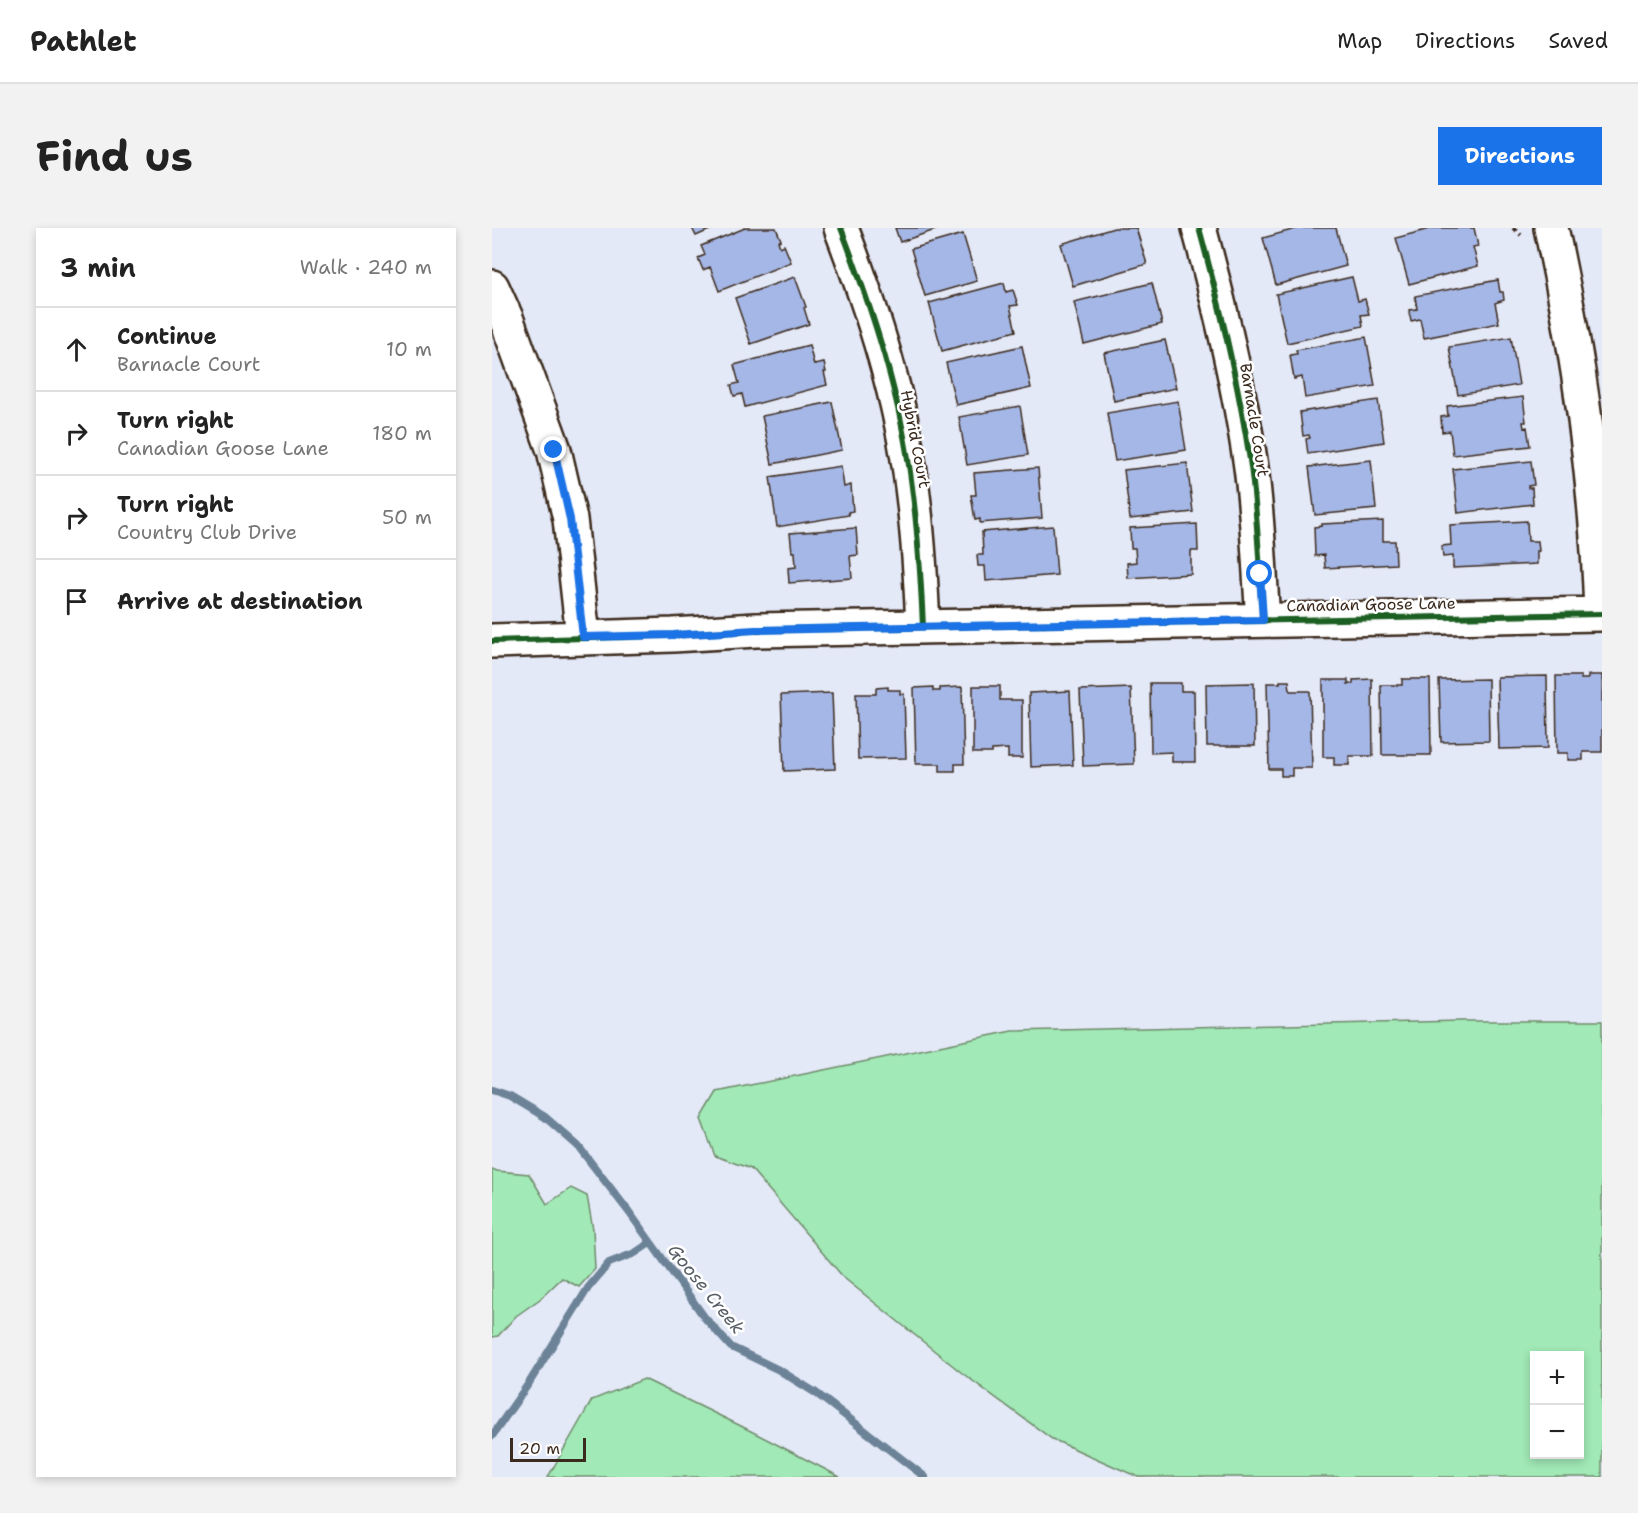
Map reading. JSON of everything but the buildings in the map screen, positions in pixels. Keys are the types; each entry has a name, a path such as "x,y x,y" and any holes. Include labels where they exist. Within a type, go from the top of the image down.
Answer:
{"street":[{"name":"Hybrid Court","path":"841,228 878,332 895,396 912,484 923,627"},
{"name":"Barnacle Court","path":"1199,228 1235,373 1250,462 1263,620"},
{"path":"1551,228 1572,332 1586,421 1596,512 1602,614"},
{"path":"492,287 506,318 554,450 570,519 583,637"},
{"name":"Canadian Goose Lane","path":"492,640 674,635 756,630 1602,614"}],"green space":[{"path":"1461,1021 1602,1021 1602,1477 1138,1477 1052,1439 962,1373 844,1278 751,1169 715,1156 701,1119 717,1092 1012,1031"},
{"path":"492,1169 529,1174 547,1204 571,1188 587,1196 593,1229 595,1269 579,1287 562,1278 540,1299 516,1316 498,1336 492,1337"},
{"path":"644,1379 840,1477 548,1477 592,1400"}],"waterway":[{"name":"Goose Creek","path":"492,1090 510,1096 545,1117 578,1146 629,1212 705,1318 731,1347 779,1370 816,1393 925,1477"},
{"path":"492,1436 529,1383 588,1288 609,1263 635,1253 650,1243"}],"cycle path":[{"path":"841,228 875,323 901,420 914,504 923,627"},
{"path":"1199,228 1228,344 1250,460 1257,520 1263,620"},
{"path":"492,641 756,630 1602,614"}],"route":[{"path":"554,450 570,519 583,637 756,630 1263,620 1260,574"}]}
